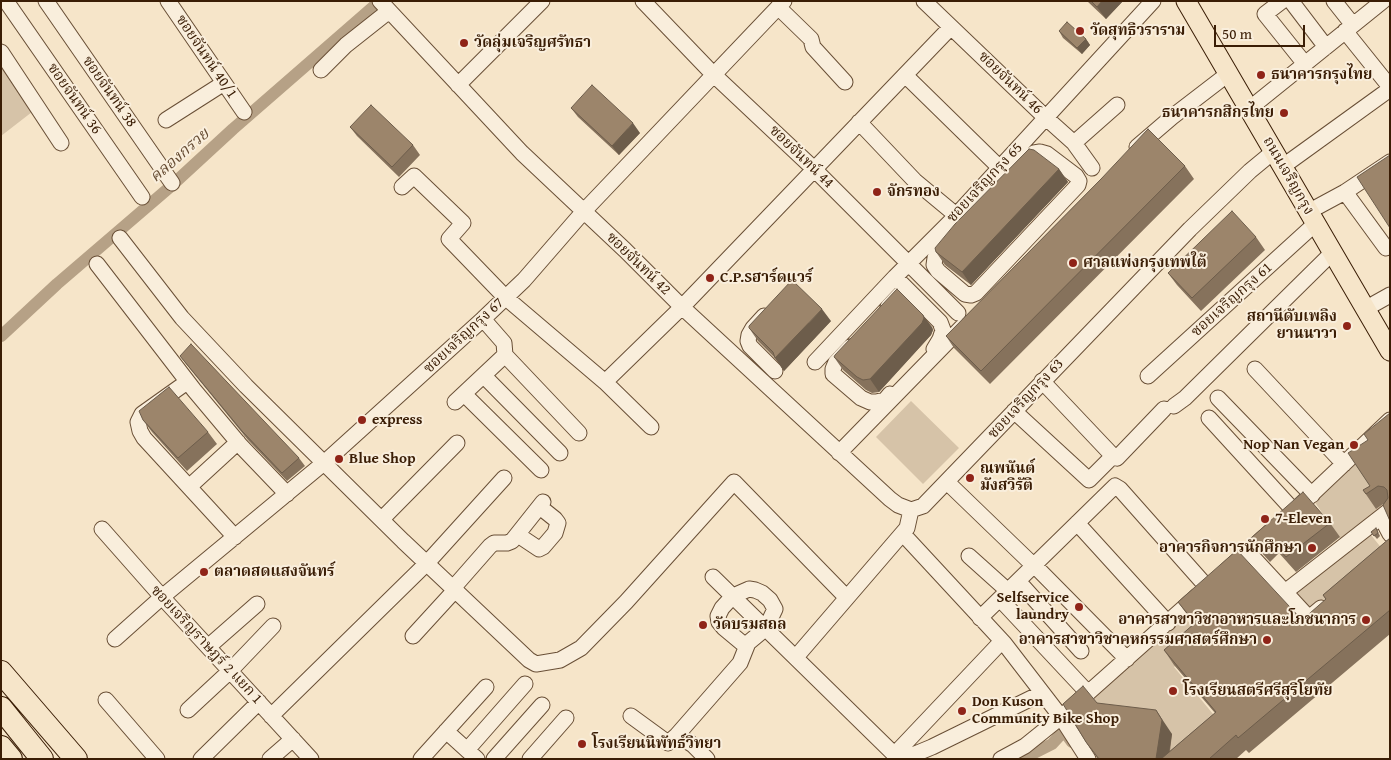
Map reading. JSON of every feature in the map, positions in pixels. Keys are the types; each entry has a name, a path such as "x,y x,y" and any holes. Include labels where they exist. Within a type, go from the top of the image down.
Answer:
{"highway":[{"path":"1,672 73,756"},
{"path":"1,708 42,759"},
{"path":"1,747 11,759"}],"main road":[{"name":"ถนนเจริญกรุง","path":"1186,1 1390,351"},
{"path":"1,734 22,759"}],"street":[{"name":"ซอยจันทน์ 36","path":"6,1 142,197"},
{"name":"ซอยจันทน์ 38","path":"46,1 172,183"},
{"name":"ซอยจันทน์ 40/1","path":"168,1 244,112"},
{"path":"458,85 542,1"},
{"name":"ซอยจันทน์ 44","path":"643,1 714,74 814,169 958,313"},
{"name":"ซอยจันทน์ 46","path":"924,1 1074,143 1092,168"},
{"name":"ซอยเจริญกรุง 65","path":"815,362 908,264 954,222 1045,117 1153,1"},
{"path":"1282,1 1265,14 1305,64"},
{"path":"1291,1 1326,47"},
{"path":"1334,1 1349,28 1390,88"},
{"path":"1249,109 1383,1"},
{"path":"775,5 812,39 813,47 845,82"},
{"name":"ซอยเจริญกรุง 67","path":"115,639 162,597 325,462 524,280 584,211 714,74 775,5"},
{"path":"321,70 385,7"},
{"name":"ซอยจันทน์ 42","path":"385,7 522,153 682,307 890,499 910,510"},
{"path":"605,382 682,307 951,27"},
{"path":"1,52 61,144"},
{"path":"1128,158 1140,144 1172,117 1228,74"},
{"path":"905,75 1000,168"},
{"path":"166,120 224,82"},
{"name":"ซอยเจริญกรุง 63","path":"910,510 923,506 947,482 1190,229 1250,170 1278,160 1390,88"},
{"path":"1074,143 1117,105"},
{"path":"859,122 954,222"},
{"path":"1034,153 1047,154 1078,178 1078,184 976,293 971,295 962,291 938,271 934,265 935,258 954,222 1034,153"},
{"name":"ซอยเจริญกรุง 61","path":"1148,376 1312,218 1345,192 1390,162"},
{"path":"402,188 414,176 463,223 449,239 505,297 605,382 651,427"},
{"path":"1345,192 1386,248"},
{"path":"120,238 182,318 246,386 427,563 529,660 536,664 560,660 588,642 734,482 847,598"},
{"path":"1042,382 1113,456 1118,458 1169,408 1185,398 1332,253"},
{"path":"97,264 187,382 238,442 287,494"},
{"path":"861,335 836,362 833,374 861,398 870,402 884,400 936,347 943,330 940,322 895,278"},
{"path":"839,453 1008,280"},
{"path":"880,315 906,288"},
{"path":"1365,309 1390,296"},
{"path":"764,383 776,370 750,346 748,341 753,328 772,309"},
{"path":"483,319 504,343 506,355 579,433"},
{"path":"506,355 460,398 541,470"},
{"path":"1255,369 1344,464"},
{"path":"484,376 560,454"},
{"path":"187,382 142,414 138,422 140,431 144,438 235,537"},
{"path":"1218,398 1312,495"},
{"path":"1014,411 1089,480 1113,456"},
{"path":"1209,418 1294,511"},
{"path":"1000,759 1028,754 1061,717 1312,495 1390,420"},
{"path":"189,487 238,442"},
{"path":"382,519 457,443"},
{"path":"271,716 427,563 504,478"},
{"path":"947,482 1127,659"},
{"path":"980,618 1032,564 1116,486 1207,587"},
{"path":"413,636 490,546 507,543 518,535 541,505 558,523 555,533 539,549 518,535"},
{"path":"796,657 908,528 910,510"},
{"path":"1285,592 1385,514 1390,534"},
{"path":"1077,523 1168,623"},
{"name":"ซอยเจริญราษฎร์ 2 แยก 1","path":"102,529 311,759"},
{"path":"903,534 1002,641 1061,717 1088,759"},
{"path":"1248,552 1308,618 1331,599"},
{"path":"970,556 1081,651"},
{"path":"713,577 899,757"},
{"path":"631,716 668,743 677,735 740,663 748,644 766,628 775,609 770,600 755,590 744,591 733,596 722,608 718,616 719,622 724,628 742,643 748,644"},
{"path":"1009,590 1088,693"},
{"path":"208,647 257,604"},
{"path":"188,710 230,671 273,626"},
{"path":"899,757 1002,641"},
{"path":"446,731 472,755 525,684"},
{"path":"421,759 486,687"},
{"path":"899,757 932,748 1042,692"},
{"path":"106,700 157,759"},
{"path":"201,759 259,702"},
{"path":"494,759 542,705"},
{"path":"530,759 566,718"},
{"path":"677,735 693,745 707,759"},
{"path":"270,759 293,739"}],"shaded area":[{"path":"1,63 32,112 1,136"},
{"path":"911,401 959,448 923,484 876,437"},
{"path":"1356,463 1386,508 1343,543 1314,501"},
{"path":"1367,530 1383,550 1309,615 1291,593"},
{"path":"1183,615 1204,641 1174,667 1223,726 1197,748 1137,759 1089,701"}],"building":[{"path":"1091,1 1102,1 1097,7"},
{"path":"1067,22 1086,39 1077,48 1059,31"},
{"path":"592,85 633,123 612,146 571,108"},
{"path":"371,105 413,145 392,167 350,127"},
{"name":"ศาลแพ่งกรุงเทพใต้","path":"1148,129 1185,166 981,371 946,336"},
{"path":"1029,149 1034,150 1059,169 962,272 936,252 935,248 955,224"},
{"path":"1390,155 1390,228 1357,177"},
{"path":"1232,211 1256,237 1192,298 1168,273"},
{"path":"792,280 822,309 775,358 773,352 749,326"},
{"path":"897,289 924,318 922,323 870,379 863,380 834,357"},
{"path":"191,344 299,458 282,473 242,431 180,356"},
{"path":"169,387 208,432 178,458 143,420 139,411"},
{"path":"1390,413 1390,521 1383,505 1388,498 1387,490 1384,487 1378,486 1366,494 1363,490 1370,486 1348,453 1368,440 1364,434"},
{"path":"1303,492 1330,523 1286,557 1269,538 1260,547 1251,538"},
{"path":"1376,528 1378,533 1374,536 1371,532"},
{"path":"1390,538 1390,610 1238,738 1236,735 1209,759 1161,759 1216,712 1164,650 1195,623 1178,602 1237,550 1302,620 1326,599 1323,595"},
{"path":"1083,686 1097,703 1156,710 1162,720 1156,759 1099,759 1086,742 1063,704"}],"waterway":[{"name":"คลองกรวย","path":"1,336 57,284 170,187 233,129 380,1"},
{"path":"1022,759 1052,744 1064,731 1072,742"}],"place":[{"name":"วัดสุทธิวราราม","path":"1080,31"},
{"name":"วัดลุ่มเจริญศรัทธา","path":"464,43"},
{"name":"ธนาคารกรุงไทย","path":"1261,75"},
{"name":"ธนาคารกสิกรไทย","path":"1284,113"},
{"name":"จักรทอง","path":"877,192"},
{"name":"ศาลแพ่งกรุงเทพใต้","path":"1073,263"},
{"name":"C.P.Sฮาร์ดแวร์","path":"710,278"},
{"name":"สถานีดับเพลิง ยานนาวา","path":"1347,326"},
{"name":"express","path":"362,420"},
{"name":"Nop Nan Vegan","path":"1354,445"},
{"name":"Blue Shop","path":"339,459"},
{"name":"ณพนันต์ มังสวิรัติ","path":"970,478"},
{"name":"7-Eleven","path":"1265,519"},
{"name":"อาคารกิจการนักศึกษา","path":"1312,548"},
{"name":"ตลาดสดแสงจันทร์","path":"204,572"},
{"name":"Selfservice laundry","path":"1079,607"},
{"name":"อาคารสาขาวิชาอาหารและโภชนาการ","path":"1366,620"},
{"name":"วัดบรมสถล","path":"703,625"},
{"name":"อาคารสาขาวิชาคหกรรมศาสตร์ศึกษา","path":"1267,640"},
{"name":"โรงเรียนสตรีศรีสุริโยทัย","path":"1173,691"},
{"name":"Don Kuson Community Bike Shop","path":"962,711"},
{"name":"โรงเรียนนิพัทธ์วิทยา","path":"582,744"}]}
